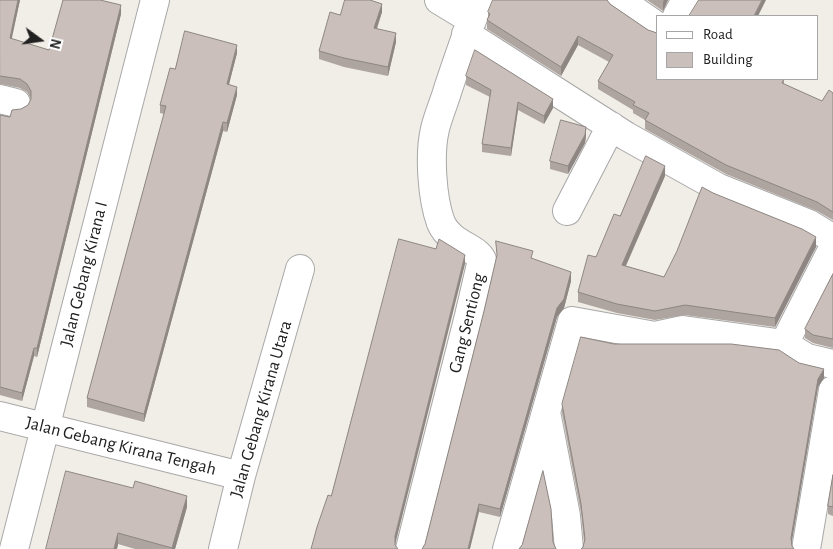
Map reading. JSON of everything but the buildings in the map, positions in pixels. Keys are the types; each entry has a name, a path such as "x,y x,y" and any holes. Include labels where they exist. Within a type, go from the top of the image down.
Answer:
{"street":[{"name":"Jalan Gebang Kirana I","path":"14,549 155,0"},
{"path":"439,0 473,18 611,126 718,188 809,224 827,235 832,240 833,246 784,344"},
{"path":"619,0 656,25"},
{"path":"678,15 686,0"},
{"name":"Gang Sentiong","path":"410,549 470,316 482,260 478,254 453,239 446,232 434,200 432,156 435,131 473,18"},
{"path":"567,211 611,126"},
{"name":"Jalan Gebang Kirana Utara","path":"223,549 241,476 300,269"},
{"path":"507,549 572,321 655,336 683,330 784,344 807,358 833,364"},
{"path":"806,549 822,516 833,390"},
{"path":"546,413 566,516 569,549"},
{"name":"Jalan Gebang Kirana Tengah","path":"0,416 241,476"}]}
